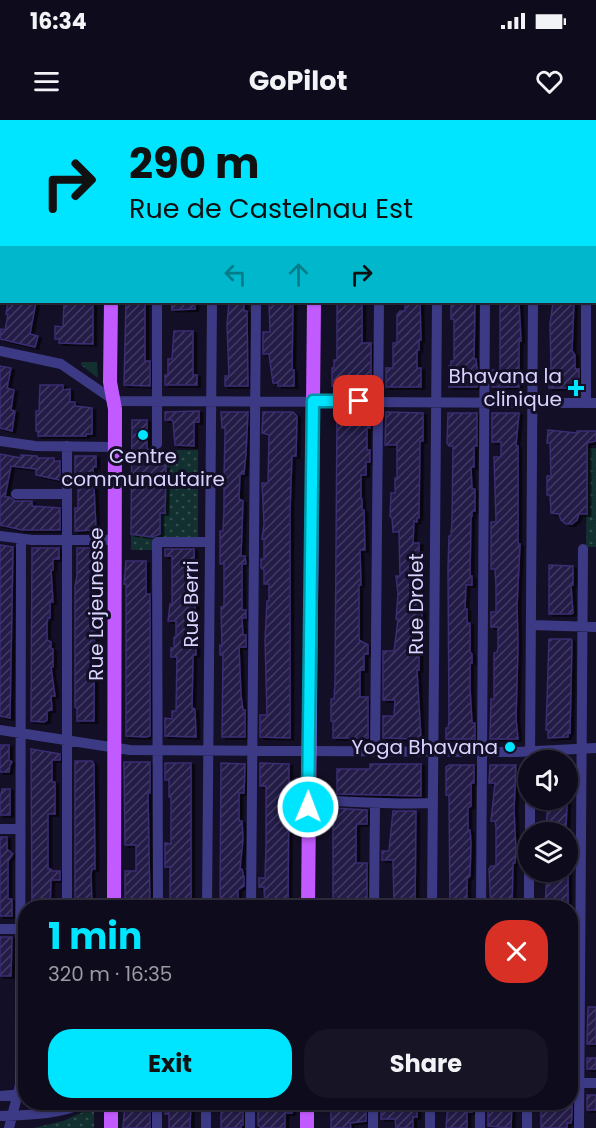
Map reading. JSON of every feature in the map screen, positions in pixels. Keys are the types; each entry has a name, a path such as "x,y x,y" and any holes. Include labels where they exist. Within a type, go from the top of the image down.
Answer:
{"main road":[{"name":"Rue Lajeunesse","path":"111,303 110,382 115,401 114,900"},
{"path":"308,900 314,303"},
{"path":"111,1110 111,1128"},
{"path":"307,1110 307,1128"}],"street":[{"path":"157,303 157,444"},
{"name":"Rue Berri","path":"207,900 212,303"},
{"path":"251,900 256,303"},
{"path":"375,751 379,303"},
{"name":"Rue Drolet","path":"432,900 437,303"},
{"path":"481,900 485,303"},
{"path":"530,750 533,303"},
{"path":"0,351 64,365 115,401 591,403 586,303"},
{"path":"0,441 23,445 115,447"},
{"path":"67,446 67,900"},
{"path":"16,494 67,494"},
{"path":"0,536 21,540 115,540"},
{"path":"20,900 21,540"},
{"path":"158,900 157,542 210,542"},
{"path":"578,939 583,549"},
{"path":"531,626 596,627"},
{"path":"0,730 115,749 482,752 518,755"},
{"path":"575,750 596,748"},
{"path":"308,800 362,801 375,804 433,803"},
{"path":"374,900 375,804"},
{"path":"0,829 20,829"},
{"path":"529,882 529,900"},
{"path":"0,929 18,929"},
{"path":"578,1082 596,1083"},
{"path":"0,1096 18,1094"},
{"path":"6,1116 18,1100"},
{"path":"6,1116 57,1113 65,1110"},
{"path":"157,1110 157,1128"},
{"path":"206,1110 206,1128"},
{"path":"250,1110 250,1128"},
{"path":"373,1110 373,1128"},
{"path":"430,1110 430,1128"},
{"path":"480,1110 480,1128"},
{"path":"527,1110 527,1128"},
{"path":"577,1110 579,1128"},
{"path":"6,1116 9,1128"}],"green space":[{"path":"81,362 97,362 98,378 81,365"},
{"path":"587,448 596,448 596,547 586,547"},
{"path":"160,450 198,450 198,538 154,538 153,550 131,550 131,534 150,537 160,533 160,513 165,513 166,466 160,466"},
{"path":"87,1110 94,1110 94,1128 33,1128 63,1121"}],"building":[{"path":"8,303 36,303 30,334 38,336 35,347 0,339 1,329 5,330 8,315 6,314"},
{"path":"64,303 93,303 93,344 59,343 59,339 55,339 55,326 63,327"},
{"path":"126,303 145,303 145,361 150,361 150,386 124,385"},
{"path":"171,303 195,303 195,309 172,310"},
{"path":"229,303 244,303 244,311 247,311 248,386 225,386 225,376 229,376 227,325"},
{"path":"269,303 293,303 292,370 294,370 294,386 278,386 278,383 273,383 269,354 263,354 263,332 270,332"},
{"path":"337,303 362,303 362,343 371,343 371,386 332,386 332,368 334,368 334,360 337,360"},
{"path":"405,303 420,303 421,340 419,340 419,350 417,350 417,368 421,368 421,387 386,387 386,368 393,368 393,343 397,343 397,315 400,311 405,311"},
{"path":"475,303 474,359 476,359 477,387 449,387 449,366 451,366 451,361 454,361 454,319 451,319 451,304"},
{"path":"500,303 519,303 521,341 519,341 519,387 492,387 492,370 500,370"},
{"path":"553,303 574,303 572,351 575,355 575,369 579,369 579,388 549,388 550,324"},
{"path":"174,331 193,331 193,375 197,375 197,385 165,385 165,375 168,375 168,359 172,359"},
{"path":"0,366 11,368 7,388 14,390 11,410 15,411 12,431 0,428"},
{"path":"40,385 63,385 63,390 70,389 70,402 75,402 75,406 92,408 92,434 38,436 36,411 39,411"},
{"path":"199,411 199,422 194,422 194,446 175,445 173,422 165,420 165,412"},
{"path":"221,412 248,412 244,474 240,474 239,499 243,501 241,556 245,556 246,564 242,564 242,610 246,610 246,618 242,618 246,647 239,647 245,737 222,737 223,655 220,655 220,645 222,646 221,607 224,606 224,564 220,564 220,531 223,531 224,487 221,487 221,477 224,477 225,428 222,428"},
{"path":"263,412 293,412 297,416 296,456 292,456 290,510 290,738 260,737 260,715 267,715 265,640 267,601 269,601 269,584 264,584 264,570 261,568 261,559 264,559 262,483 268,483 269,435 262,433"},
{"path":"337,412 371,413 370,428 367,428 367,450 370,450 370,462 366,462 366,475 361,475 365,550 360,550 361,585 359,585 359,640 368,645 368,654 364,654 364,670 360,670 360,697 368,697 368,738 333,738 333,721 331,721 331,699 334,699 335,683"},
{"path":"386,412 423,413 423,441 420,441 419,518 417,522 414,521 413,543 419,543 422,611 422,626 419,630 419,670 417,670 421,739 383,738 383,716 394,716 395,700 383,700 383,651 394,651 398,619 396,619 398,594 396,576 400,576 399,532 393,532 390,516 391,493 395,493 395,478 397,478 397,445 385,445"},
{"path":"448,413 477,413 477,446 474,446 474,467 471,467 472,489 475,489 475,511 472,511 471,516 470,576 472,576 472,585 466,585 465,609 467,609 467,623 470,623 472,663 470,663 470,688 475,739 446,739 449,720 448,569 449,536 451,536 452,522 453,446 447,443"},
{"path":"492,413 519,413 516,446 518,446 518,544 520,544 517,606 516,719 518,739 490,739 491,699 494,699 494,653 498,648 498,627 491,627 491,612 496,612 496,586 495,569 491,569 491,522 496,522 494,457 501,457 501,442 492,442"},
{"path":"132,420 147,420 147,449 160,451 160,466 166,466 165,513 160,513 160,534 152,537 131,534"},
{"path":"548,430 577,433 577,431 596,431 596,441 587,443 587,514 579,514 577,520 572,524 566,524 561,520 559,514 551,513 550,495 547,495 547,476 551,476 550,443 547,443"},
{"path":"0,454 21,458 21,455 37,456 37,458 54,458 54,461 60,461 60,480 36,475 36,469 11,466 5,497 15,501 32,501 32,506 60,508 60,530 22,530 0,525"},
{"path":"75,456 96,456 96,467 93,467 96,528 93,530 75,531 78,479 75,480"},
{"path":"0,545 13,547 10,718 0,716"},
{"path":"32,548 59,548 59,559 53,559 53,570 51,570 53,602 50,602 50,618 47,624 47,640 51,642 51,649 53,649 53,667 51,667 55,696 51,696 52,710 47,711 47,720 44,722 31,721"},
{"path":"77,548 95,548 94,721 77,721 75,707"},
{"path":"165,549 194,549 196,655 193,655 192,708 195,709 196,737 165,736 165,718 172,719 172,711 176,711 177,657 171,657 171,648 174,648 174,637 176,637 176,621 168,621 170,604 172,604 172,556 165,556"},
{"path":"126,561 146,561 146,594 150,594 150,736 146,737 126,736 126,584 124,584"},
{"path":"549,565 573,566 573,585 571,585 573,613 571,614 549,614"},
{"path":"549,639 571,639 572,641 570,733 568,732 568,737 548,738 548,730 546,730"},
{"path":"0,745 9,745 9,760 12,762 9,772 0,772"},
{"path":"31,749 60,754 60,760 52,760 55,814 48,814 48,869 60,871 60,880 51,880 50,900 32,900"},
{"path":"75,761 92,761 94,764 95,869 92,869 91,874 92,900 75,900"},
{"path":"124,762 150,762 150,793 148,793 150,900 125,900 125,871 136,871 136,845 125,845"},
{"path":"165,763 191,763 191,900 170,900 170,867 165,867 165,843 171,844 171,797 169,797 169,780 165,780"},
{"path":"221,763 245,764 244,793 239,793 239,821 242,821 243,839 240,869 242,869 244,886 238,890 238,900 220,900"},
{"path":"260,763 289,764 288,900 265,900 264,887 259,887 259,878 265,878 266,846 266,786 260,786"},
{"path":"370,764 421,764 421,796 337,794 337,769 370,769"},
{"path":"474,765 471,806 468,808 468,830 470,830 471,843 467,900 450,900 449,795 446,795 446,767"},
{"path":"490,765 516,765 514,810 516,852 515,863 513,863 512,900 491,900 489,869 491,866 496,866 496,827 495,821 491,821 495,783 489,783"},
{"path":"2,789 10,789 10,815 0,815"},
{"path":"333,808 367,810 367,824 357,824 356,828 356,863 367,863 367,900 333,900"},
{"path":"547,810 567,810 566,822 547,822"},
{"path":"393,811 416,811 415,900 394,900 393,860 382,860 382,851 389,851"},
{"path":"0,837 7,837 7,849 13,854 8,861 8,899 12,899 12,916 0,916"},
{"path":"546,882 568,882 568,900 545,900"},
{"path":"0,937 12,937 11,976 0,976"},
{"path":"588,1007 596,1007 596,1044 587,1044"},
{"path":"587,1058 596,1058 596,1069 587,1069"},
{"path":"587,1095 596,1095 596,1110 587,1110"},
{"path":"124,1110 150,1110 150,1128 123,1128"},
{"path":"165,1110 191,1110 190,1128 169,1128 169,1114 165,1114"},
{"path":"221,1110 243,1110 241,1128 221,1128"},
{"path":"258,1110 292,1110 292,1113 285,1113 285,1128 261,1128 258,1125"},
{"path":"331,1110 366,1110 366,1121 350,1123 351,1128 331,1128"},
{"path":"381,1110 417,1110 417,1117 413,1117 413,1128 396,1128 395,1119 381,1119"},
{"path":"447,1110 472,1110 472,1112 467,1112 467,1128 446,1128"},
{"path":"488,1110 512,1110 511,1128 488,1126"},
{"path":"541,1110 572,1110 571,1123 567,1123 567,1128 541,1128"}],"place":[{"name":"Bhavana la clinique","path":"576,388"},
{"name":"Centre communautaire","path":"143,435"},
{"name":"Yoga Bhavana","path":"510,747"}],"route":[{"path":"308,807 313,401 359,401"}]}
